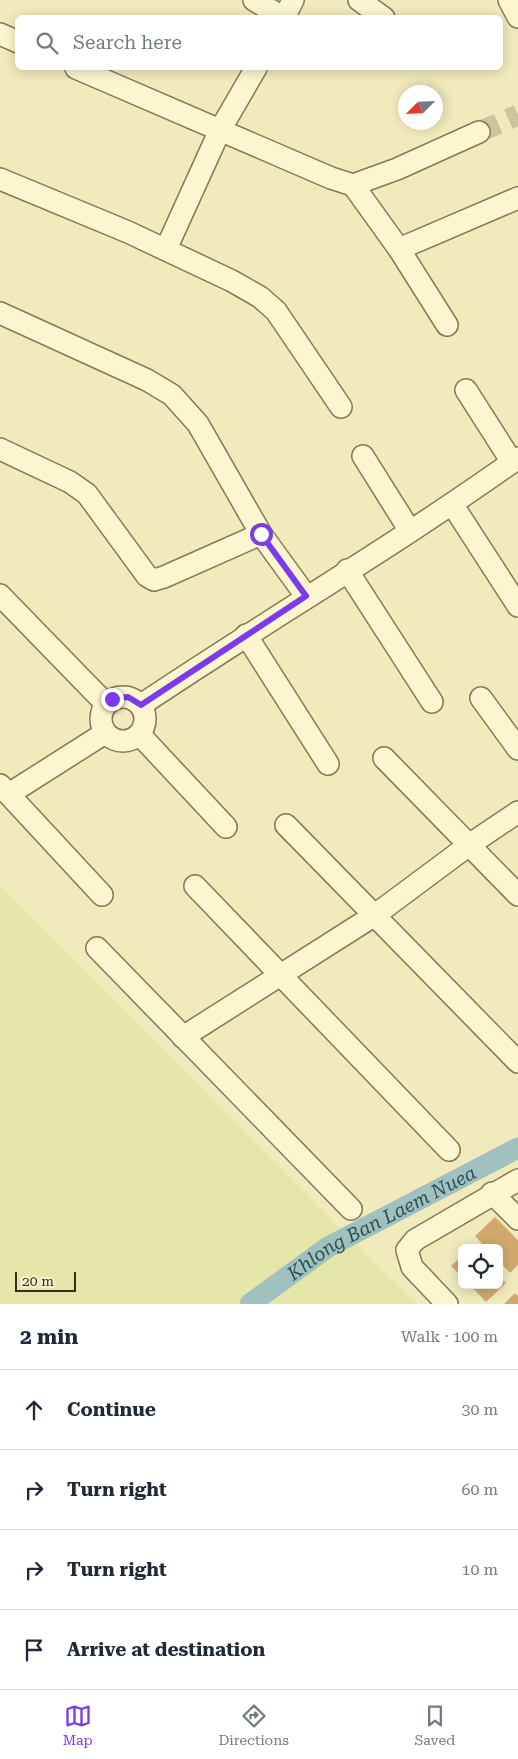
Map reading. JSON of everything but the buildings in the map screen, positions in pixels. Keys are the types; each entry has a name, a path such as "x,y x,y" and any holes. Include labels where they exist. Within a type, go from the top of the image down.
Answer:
{"street":[{"path":"254,0 279,15"},
{"path":"286,15 293,0"},
{"path":"359,0 380,15"},
{"path":"509,0 518,17"},
{"path":"0,34 15,41"},
{"path":"81,70 332,178 353,185 399,249 448,325"},
{"path":"166,249 220,130 255,70"},
{"path":"353,185 397,169 479,132"},
{"path":"0,179 166,249 232,281 260,297 276,311 341,407"},
{"path":"399,249 518,198"},
{"path":"0,313 138,376 172,395 198,424 261,534 306,596"},
{"path":"141,705 306,596 452,504 515,460 466,390"},
{"path":"0,449 70,482 86,494 147,576 154,580 261,534"},
{"path":"364,456 410,531"},
{"path":"452,504 518,606"},
{"path":"347,570 432,702"},
{"path":"0,594 106,704"},
{"path":"246,635 328,764"},
{"path":"128,697 141,705 146,720 140,735 126,742 111,738 105,733 100,718 106,704 112,699 128,697"},
{"path":"482,698 518,749"},
{"path":"102,895 4,790 105,733"},
{"path":"140,735 226,827"},
{"path":"384,758 518,896"},
{"path":"184,1037 375,915 469,845 518,812"},
{"path":"286,826 518,1062"},
{"path":"195,886 449,1150"},
{"path":"97,948 351,1209"},
{"path":"447,1304 412,1267 407,1250 415,1240 492,1193 518,1180"},
{"path":"492,1193 518,1219"}],"green space":[{"path":"0,885 373,1261 417,1304 0,1304"}],"waterway":[{"name":"Khlong Ban Laem Nuea","path":"250,1304 328,1247 518,1148"}],"tunnel":[{"path":"479,132 518,115"}],"route":[{"path":"112,699 128,697 141,705 306,596 261,534"}]}
